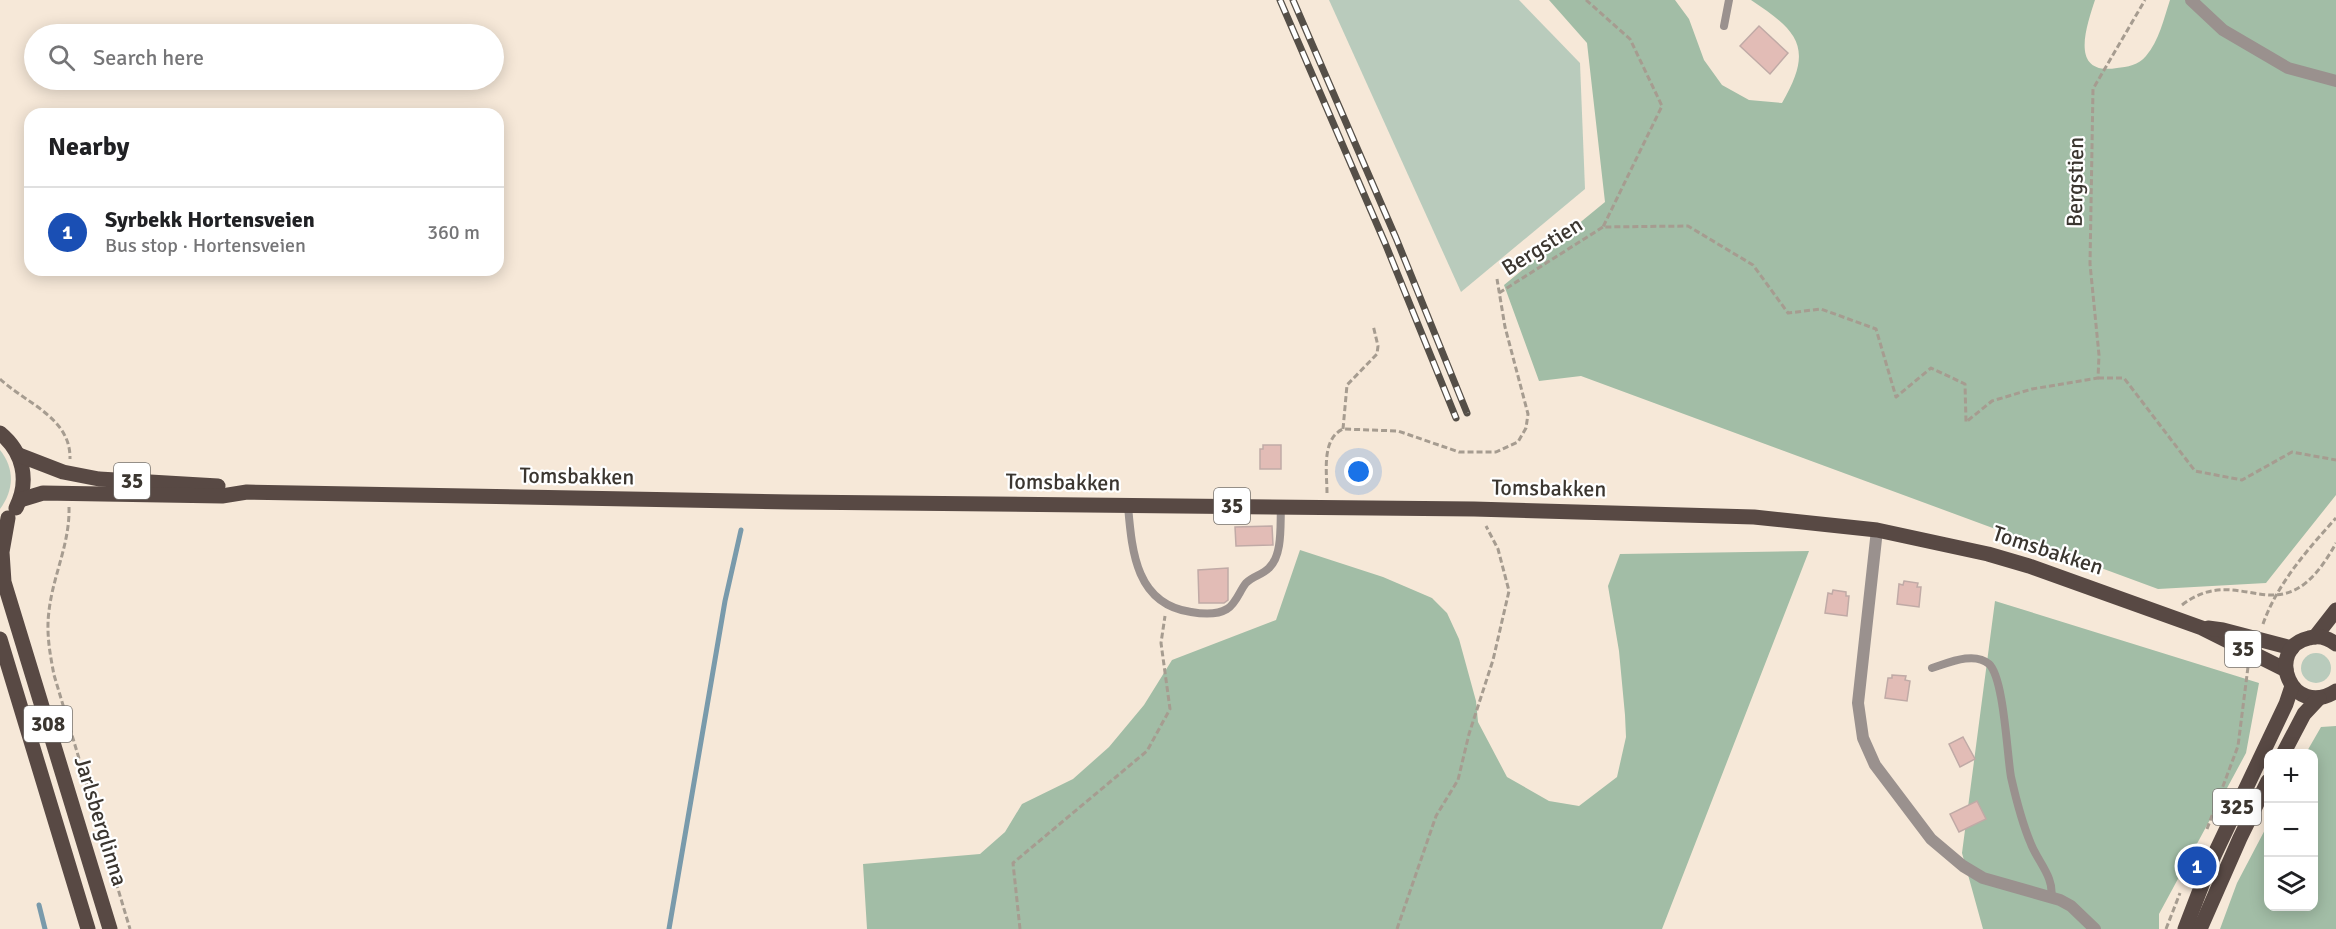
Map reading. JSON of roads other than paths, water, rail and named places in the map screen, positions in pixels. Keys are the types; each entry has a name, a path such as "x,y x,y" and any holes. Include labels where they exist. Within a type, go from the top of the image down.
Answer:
{"main road":[{"name":"35","path":"0,433 19,455 63,472 99,479 222,486 248,492"},
{"path":"4,521 20,500 24,478 19,455"},
{"name":"35","path":"20,500 43,493 222,495 248,492"},
{"name":"Tomsbakken","path":"248,492 1474,509 1754,517 1877,530 1938,541 2030,566 2202,628 2286,670"},
{"name":"Jarlsberglinna","path":"4,521 2,552 6,590 110,929"},
{"path":"2315,637 2336,610"},
{"name":"Tomsbakken","path":"2202,628 2223,630 2292,648"},
{"path":"2319,698 2304,695 2292,686 2286,670 2287,658 2292,648 2306,638 2324,638 2336,644"},
{"name":"Jarlsberglinna","path":"0,639 88,929"},
{"name":"325","path":"2184,929 2210,864 2277,725 2292,686"},
{"path":"2285,749 2304,714 2319,698 2336,691"},
{"name":"325","path":"2200,929 2264,790"}],"street":[{"path":"2192,0 2223,30 2288,68 2336,81"},
{"path":"1877,530 1858,703 1863,738 1875,765 1902,804 1931,839 1963,866 1983,878 2071,906 2095,929"}],"lane":[{"path":"1724,26 1729,0"},
{"path":"1128,506 1136,561 1154,596 1166,605 1197,613 1210,613 1230,607 1246,583 1258,573 1269,568 1279,544 1281,507"},
{"path":"1932,668 1969,658 1986,662 1994,671 2005,718 2012,778 2031,844 2053,887 2051,898"}],"waterway":[{"path":"669,929 725,601 741,530"},
{"path":"39,905 45,929"}],"railway":[{"path":"1280,0 1385,243 1456,418"},
{"path":"1293,0 1396,238 1467,413"}],"place":[{"name":"Syrbekk Hortensveien","path":"2197,866"}]}
